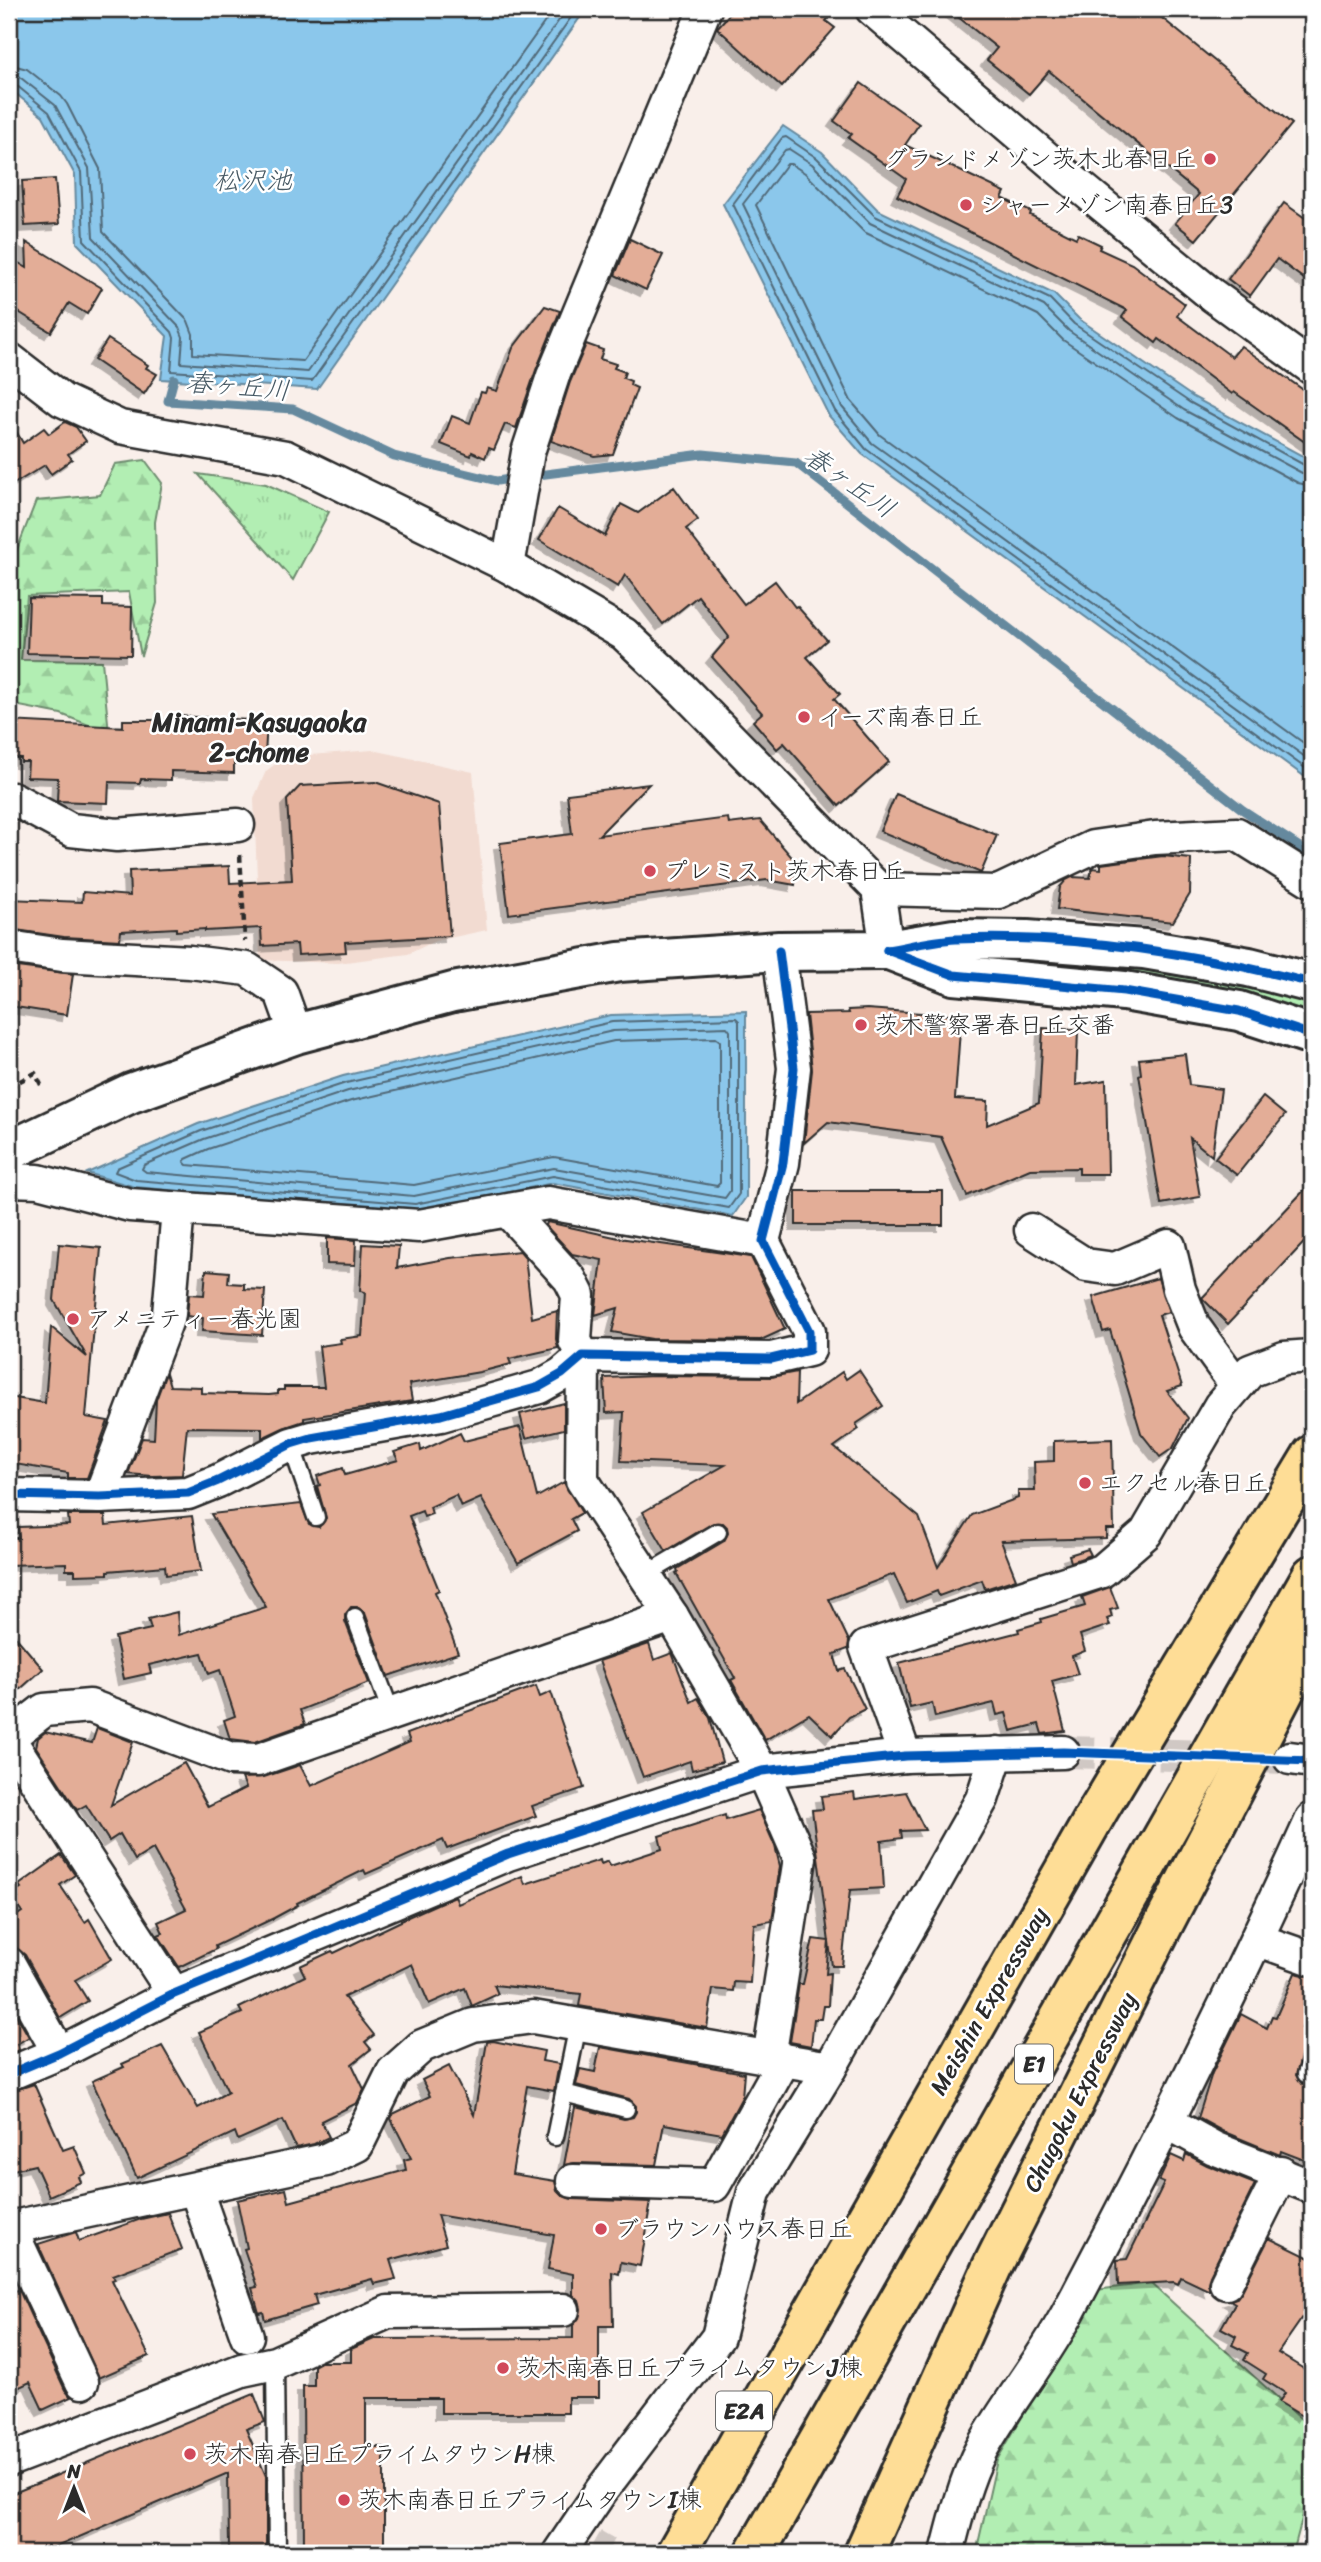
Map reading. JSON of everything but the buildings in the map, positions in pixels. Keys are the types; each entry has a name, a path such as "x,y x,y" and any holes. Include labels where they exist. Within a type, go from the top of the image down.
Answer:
{"highway":[{"name":"Meishin Expressway","path":"676,2553 1098,1811 1304,1469"},
{"name":"E1","path":"755,2553 1312,1575"},
{"name":"Chugoku Expressway","path":"864,2553 992,2267 1160,1931 1312,1637"},
{"name":"E2A","path":"653,2553 837,2270"}],"main road":[{"path":"9,1151 131,1093 296,1034 453,992 619,962 779,951 887,950 954,939 1027,940 1144,949 1249,967 1312,983"},
{"path":"887,950 954,975 1124,991 1239,1011 1312,1035"}],"street":[{"path":"508,566 528,452 566,340 705,9"},
{"path":"872,9 1201,286 1312,368"},
{"path":"9,359 62,400 120,426 286,457 508,566 624,634 683,690 878,889 887,950"},
{"path":"9,799 71,830 117,835 238,825"},
{"path":"878,889 998,892 1093,847 1155,838 1237,834 1312,881"},
{"path":"9,947 62,954 190,962 247,970 281,992 296,1034"},
{"path":"9,1495 100,1497 188,1493 291,1444 441,1415 540,1387 562,1374 583,1356 771,1359 809,1350 809,1331 763,1241 783,1163 794,1068 779,951"},
{"path":"9,1180 38,1181 130,1205 419,1226 548,1203 763,1241"},
{"path":"100,1497 169,1314 178,1209"},
{"path":"508,1211 570,1279 578,1296 575,1341 583,1356 582,1480 672,1616 762,1771 800,1858 777,2059 714,2185 573,2181"},
{"path":"1031,1230 1086,1265 1115,1269 1169,1246 1179,1290 1194,1327 1237,1386"},
{"path":"905,1756 866,1647 1102,1571 1146,1533 1220,1406 1250,1371 1284,1359 1312,1356"},
{"path":"174,1994 9,1738 44,1710 90,1706 231,1759 258,1760 672,1616"},
{"path":"9,2074 59,2053 174,1994 508,1854 762,1771 905,1756 1063,1752"},
{"path":"576,2544 601,2491 718,2337 754,2192 831,2068 982,1799 997,1753"},
{"path":"947,2553 955,2519 981,2449 1063,2323 1168,2123 1258,1940 1312,1819"},
{"path":"1258,1940 1312,1959"},
{"path":"9,1964 59,2053"},
{"path":"82,2382 10,2228 326,2160 356,2145 393,2072 422,2046 473,2025 533,2017 831,2068"},
{"path":"1168,2123 1214,2148 1312,2187"},
{"path":"1226,2284 1282,2173"},
{"path":"196,2190 247,2336"},
{"path":"9,2460 242,2370 275,2363 388,2312 563,2310"}],"lane":[{"path":"291,1444 316,1517"},
{"path":"645,1575 718,1532"},
{"path":"355,1616 392,1715"},
{"path":"555,2137 578,2025"},
{"path":"1306,2074 1312,2057"},
{"path":"564,2093 626,2109"},
{"path":"275,2363 277,2553"}],"path":[{"path":"238,825 247,970"},
{"path":"9,1087 35,1073 42,1087"}],"shaded area":[{"path":"373,750 473,772 487,930 435,941 408,954 338,963 260,960 254,798 266,771 285,757"}],"green space":[{"path":"145,460 162,483 155,522 157,603 141,656 129,592 27,596 21,660 102,661 109,733 61,714 9,704 9,570 36,501 100,495 115,464"},
{"path":"198,474 266,484 329,512 293,580"},
{"path":"995,958 1099,961 1189,975 1312,1003 1312,1018 1099,969"},
{"path":"1151,2283 1312,2429 1312,2481 1293,2553 976,2553 997,2460 1096,2290"}],"water":[{"name":"松沢池","path":"9,9 586,9 317,389 161,379 167,336 77,243 75,175 43,116 9,88"},
{"path":"783,126 822,152 878,210 1054,294 1079,319 1193,397 1312,461 1312,782 862,454 829,416 723,204"},
{"path":"746,1011 746,1197 733,1216 553,1183 415,1212 135,1187 87,1173 198,1124 343,1076 611,1015"}],"waterway":[{"name":"春ヶ丘川","path":"174,379 168,401 293,409 394,456 497,481 516,478"},
{"name":"春ヶ丘川","path":"530,476 703,454 796,463 1243,810 1312,855"}],"tunnel":[{"path":"1063,1752 1290,1758"},
{"path":"593,2545 607,2553"}],"cycle path":[{"path":"887,950 956,939 1001,938 1091,943 1181,955 1312,983"},
{"path":"887,950 954,975 1124,991 1239,1011 1312,1035"},
{"path":"9,1495 100,1497 188,1493 291,1444 441,1415 539,1387 562,1374 583,1356 771,1359 809,1350 809,1331 763,1241 783,1163 794,1068 779,951"},
{"path":"9,2074 59,2053 174,1994 508,1854 762,1771 905,1756 1063,1752 1312,1761"}],"place":[{"name":"グランドメゾン茨木北春日丘","path":"1210,159"},
{"name":"シャーメゾン南春日丘3","path":"966,205"},
{"name":"イーズ南春日丘","path":"804,717"},
{"name":"プレミスト茨木春日丘","path":"650,871"},
{"name":"茨木警察署春日丘交番","path":"861,1025"},
{"name":"アメニティー春光園","path":"73,1319"},
{"name":"エクセル春日丘","path":"1085,1483"},
{"name":"ブラウンハウス春日丘","path":"601,2229"},
{"name":"茨木南春日丘プライムタウンJ棟","path":"503,2368"},
{"name":"茨木南春日丘プライムタウンH棟","path":"190,2454"},
{"name":"茨木南春日丘プライムタウンI棟","path":"344,2500"}],"district":[{"name":"Minami-Kasugaoka 2-chome","path":"259,737"}]}
